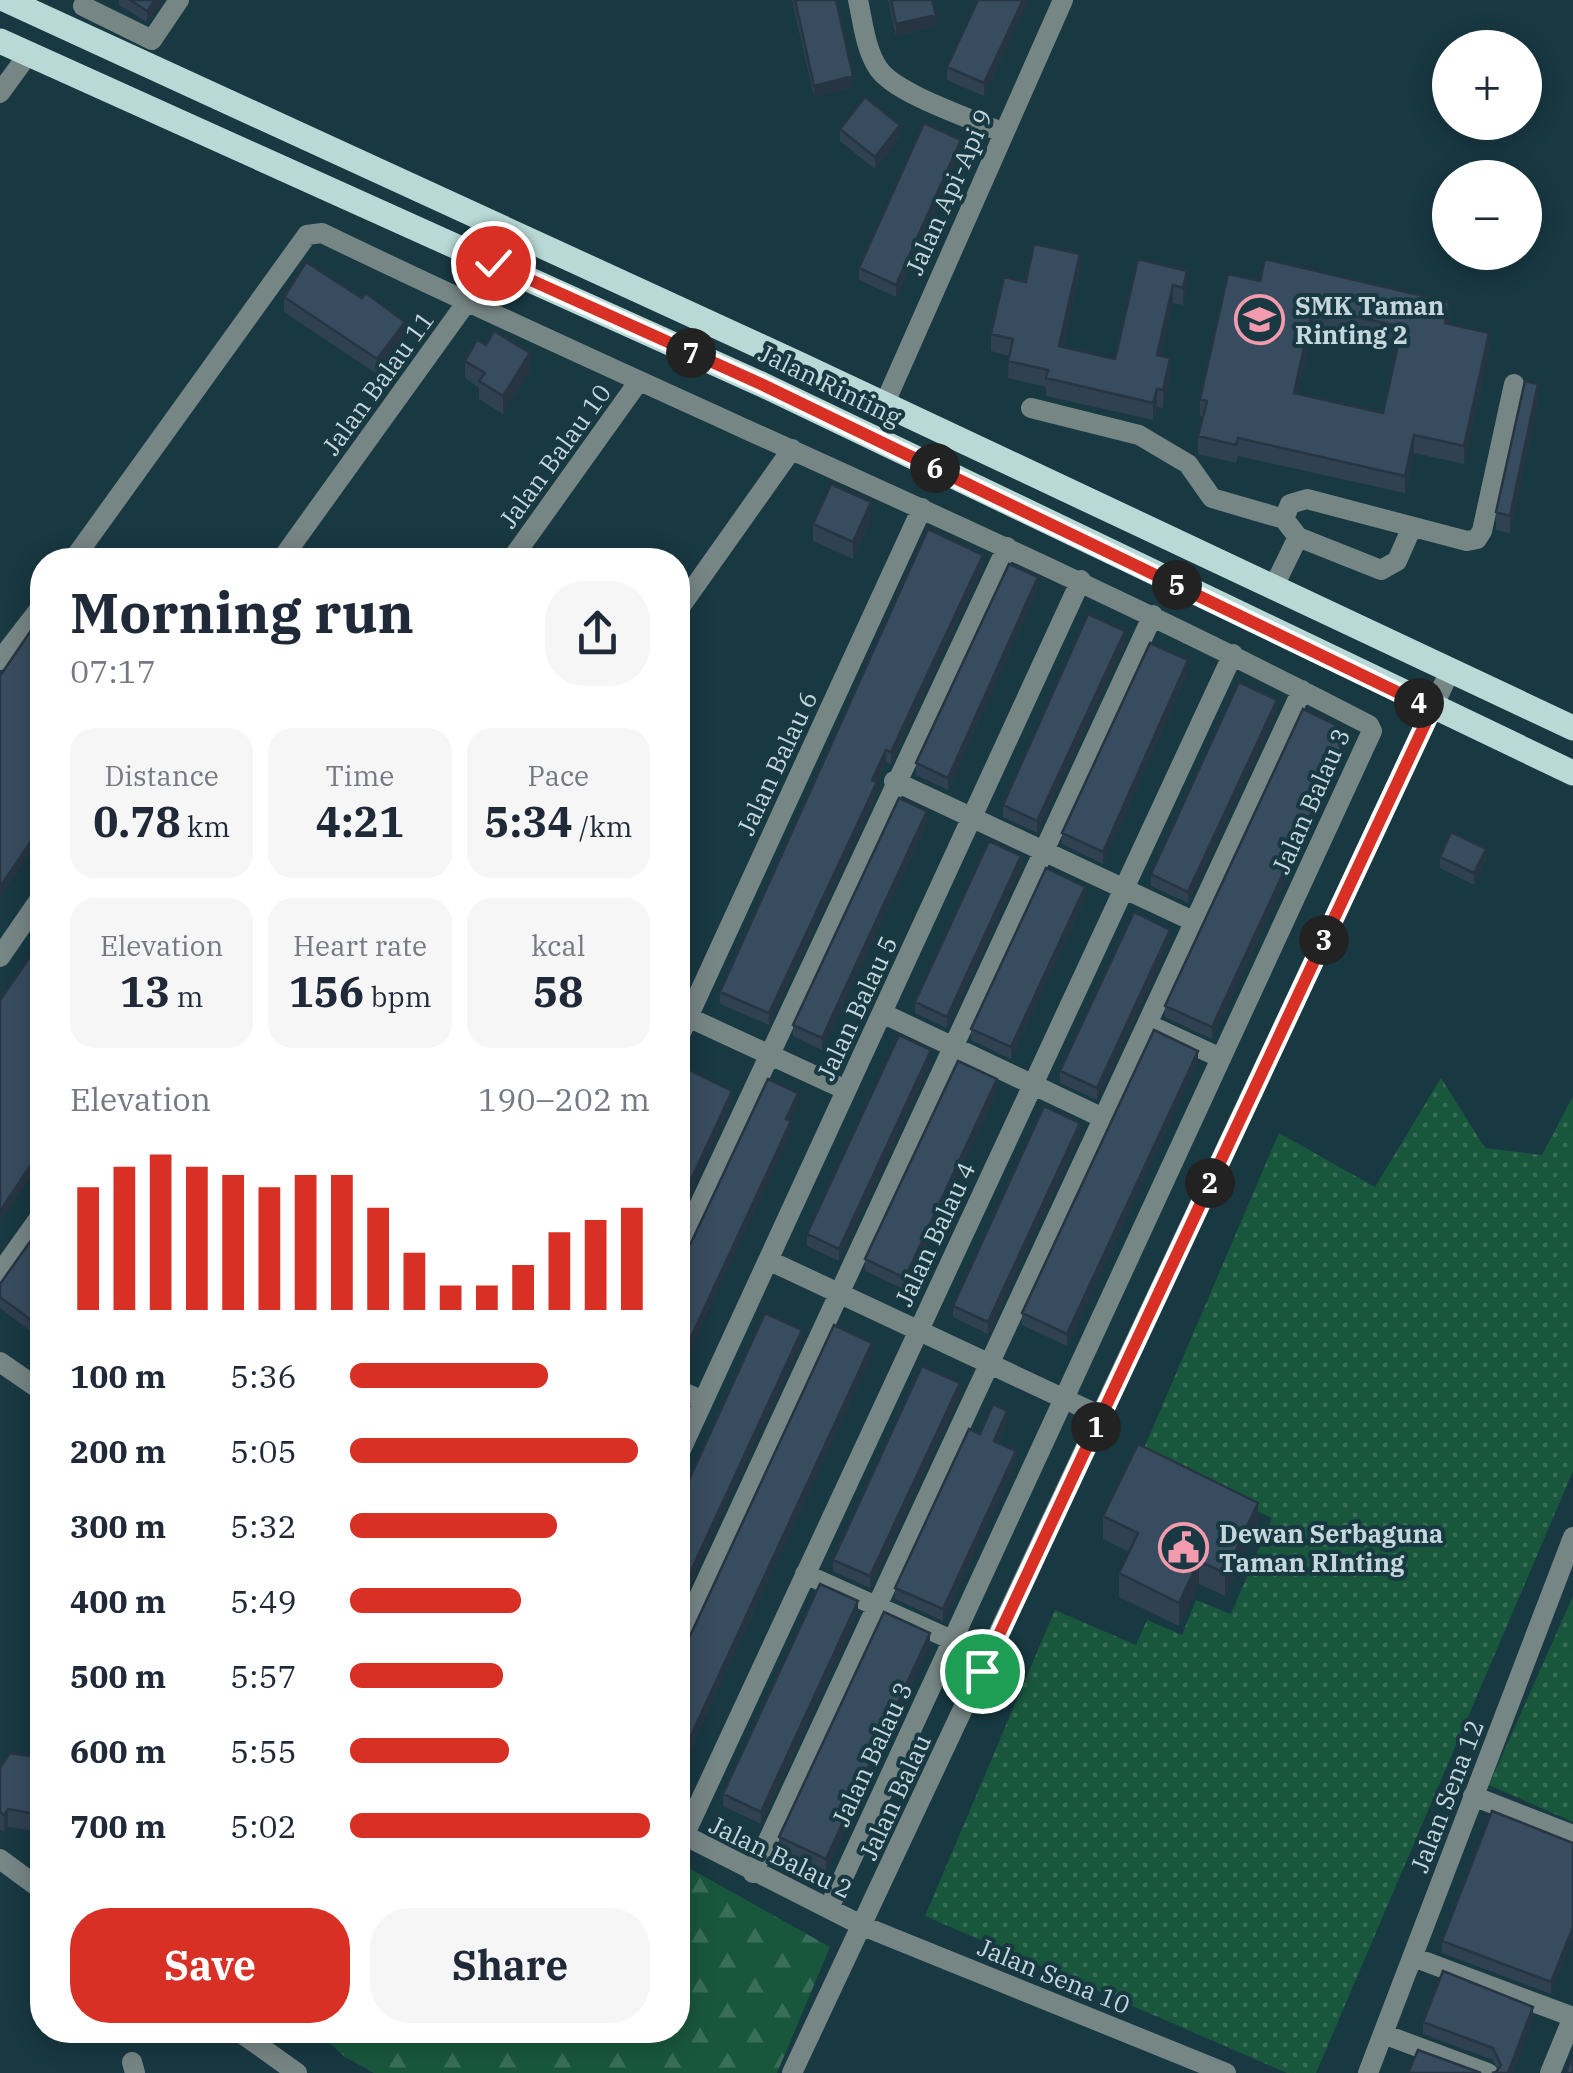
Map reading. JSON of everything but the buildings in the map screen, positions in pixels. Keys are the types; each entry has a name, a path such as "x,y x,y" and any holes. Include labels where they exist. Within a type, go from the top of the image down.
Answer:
{"main road":[{"name":"Jalan Rinting","path":"6,0 509,230 1573,728"},
{"name":"Jalan Rinting","path":"0,40 761,384 1432,709 1573,773"}],"street":[{"path":"70,30 85,3 152,40 179,0"},
{"path":"858,0 870,52 879,71 897,86 1001,132"},
{"name":"Jalan Api-Api 9","path":"884,405 1001,132 1063,0"},
{"path":"0,93 28,54"},
{"name":"Jalan Balau 11","path":"290,548 466,303 509,230"},
{"name":"Jalan Balau 3","path":"82,548 307,235 322,233 466,303 1081,580 1369,725 1372,731 829,1908"},
{"name":"Jalan Balau 10","path":"520,548 639,381"},
{"path":"1284,519 1290,504 1307,500 1467,541 1480,535 1514,384"},
{"path":"1031,408 1139,435 1188,464 1212,498 1284,519 1298,538 1381,570 1397,561 1412,526"},
{"path":"690,593 792,450"},
{"name":"Jalan Balau 6","path":"690,1000 922,508"},
{"path":"1273,588 1298,538"},
{"path":"690,1225 894,780 1007,546"},
{"name":"Jalan Balau 5","path":"690,1430 1081,580"},
{"path":"690,1616 1154,615"},
{"path":"0,660 30,625"},
{"name":"Jalan Balau 4","path":"690,1813 1233,654"},
{"name":"Jalan Balau","path":"792,2073 1449,672"},
{"path":"753,1874 1302,690"},
{"path":"894,780 1195,922"},
{"path":"0,957 30,913"},
{"path":"882,1014 1104,1118"},
{"path":"690,1018 846,1090"},
{"path":"1147,1024 1221,1058"},
{"path":"0,1273 30,1231"},
{"path":"768,1260 1101,1416"},
{"path":"0,1362 30,1383"},
{"path":"690,1395 703,1401"},
{"name":"Jalan Sena 12","path":"1368,2073 1573,1538"},
{"path":"805,1574 952,1640"},
{"path":"1473,1796 1573,1836"},
{"name":"Jalan Balau 2","path":"690,1839 863,1926"},
{"path":"0,1859 30,1881"},
{"name":"Jalan Sena 10","path":"863,1926 1226,2073"},
{"path":"1413,1958 1573,2017 1550,2073"},
{"path":"1383,2034 1488,2073"},
{"path":"255,2043 297,2073"}],"green space":[{"path":"1441,1078 1485,1148 1542,1155 1573,1096 1573,1471 1316,2073 1287,2073 925,1916 1055,1610 1136,1645 1147,1620 1182,1635 1196,1600 1231,1614 1272,1518 1139,1460 1279,1133 1375,1187"},
{"path":"1573,1596 1573,1822 1489,1785"},
{"path":"690,1869 830,1947 777,2073 374,2073 329,2043 690,2043"}],"place":[{"name":"SMK Taman Rinting 2","path":"1260,320"},
{"name":"Dewan Serbaguna Taman RInting","path":"1184,1548"}],"route":[{"path":"493,263 761,384 1432,709 982,1671"}]}
